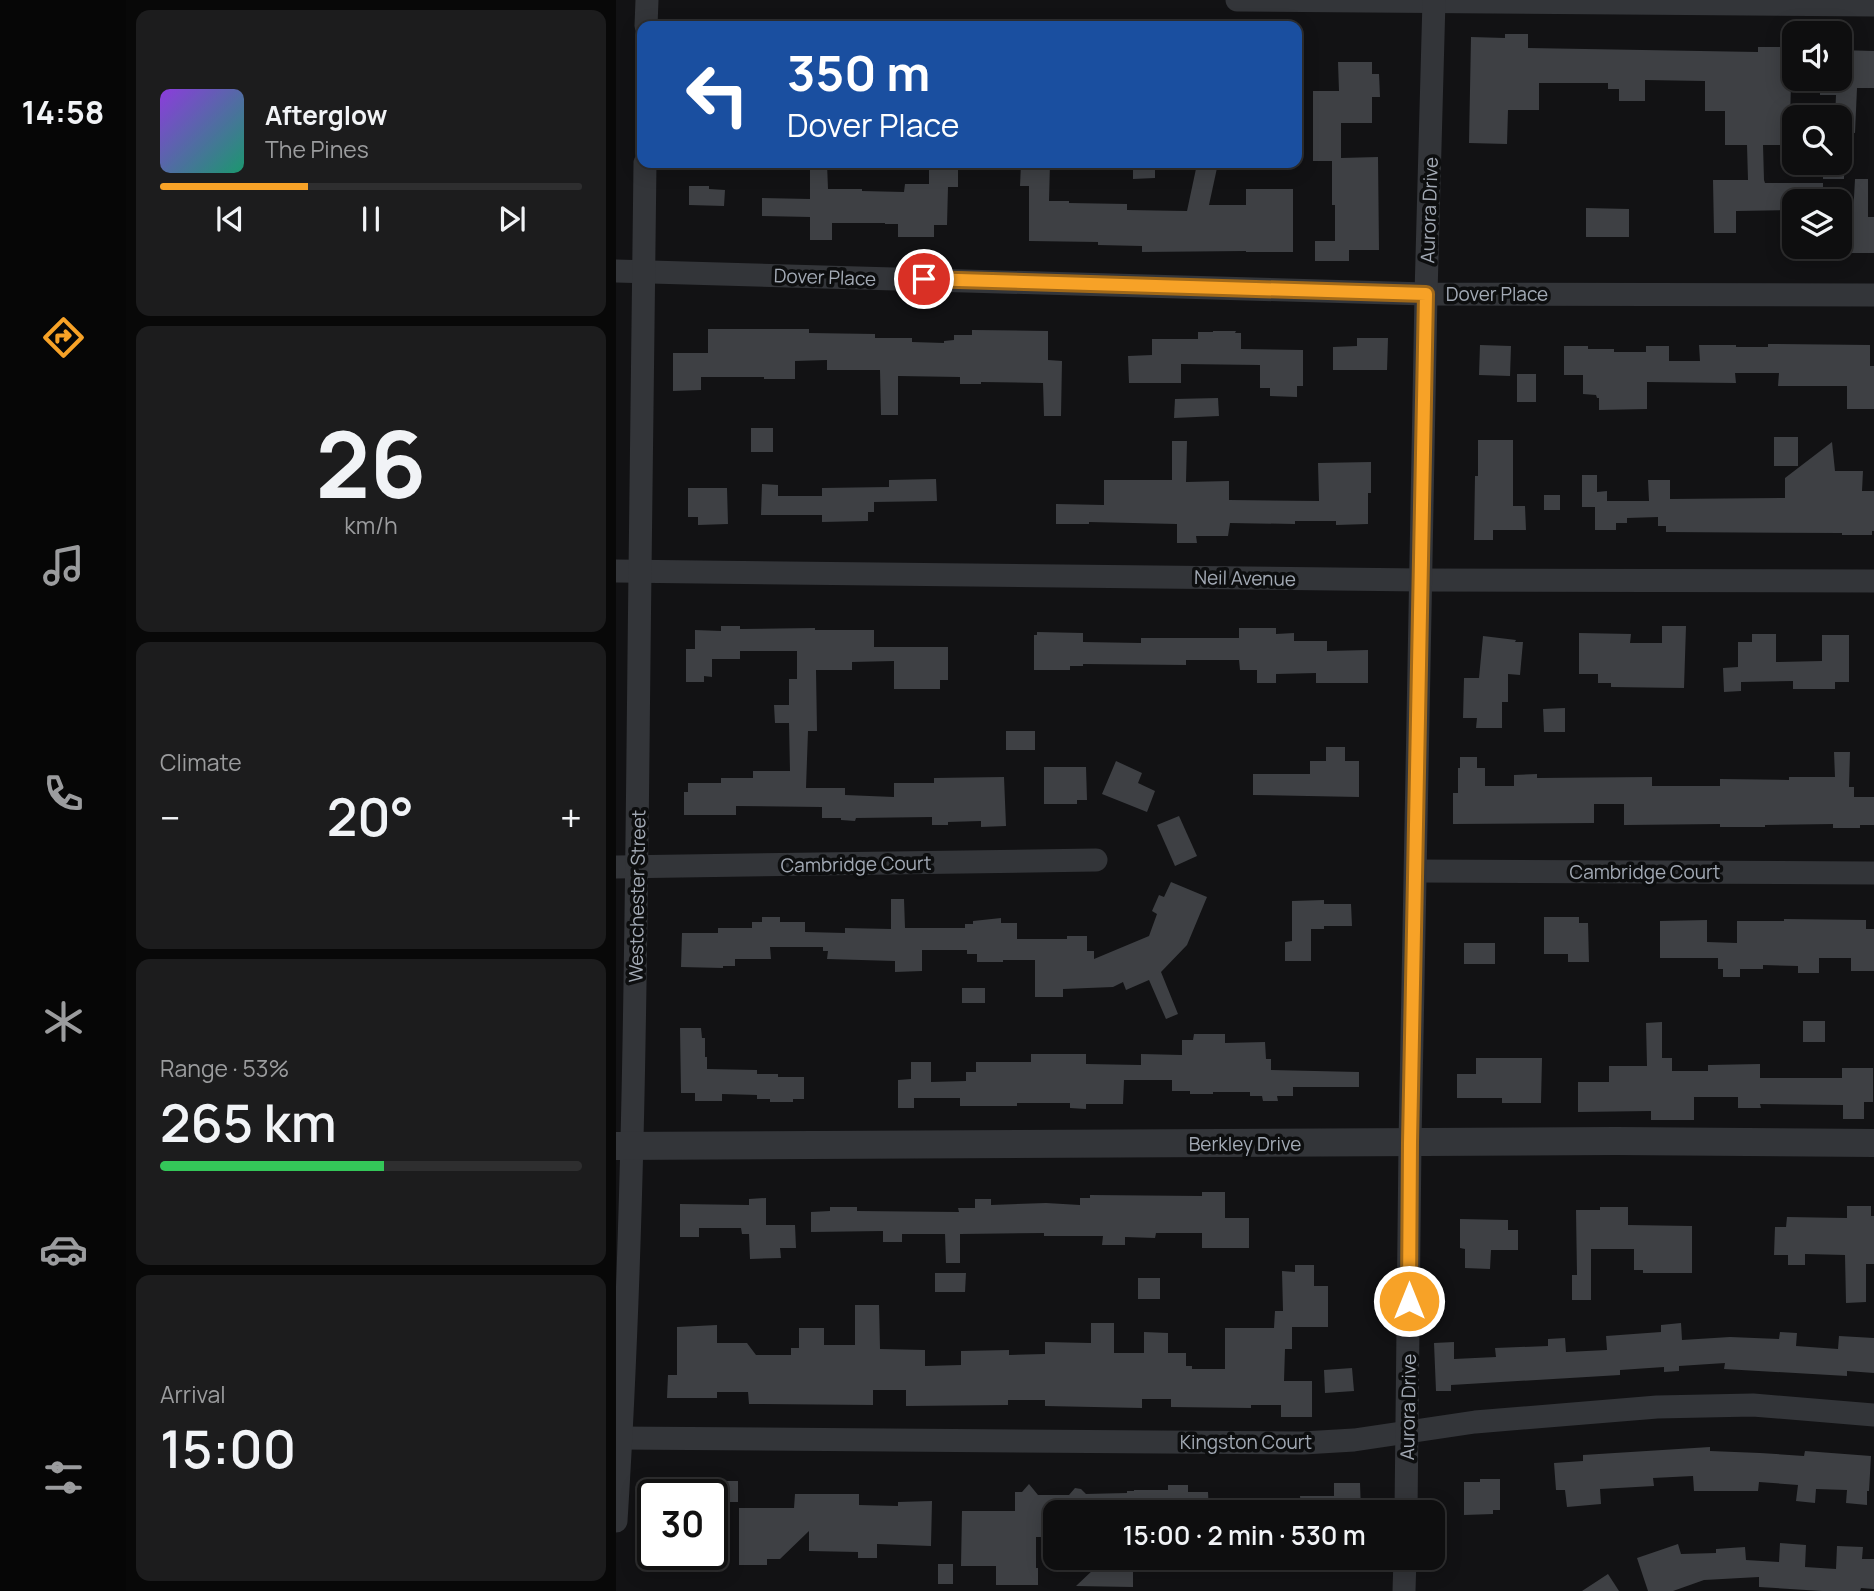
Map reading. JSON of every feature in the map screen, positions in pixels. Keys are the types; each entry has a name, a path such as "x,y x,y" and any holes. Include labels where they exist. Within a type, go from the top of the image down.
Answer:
{"street":[{"path":"646,21 647,0"},
{"path":"1237,0 1874,5"},
{"name":"Aurora Drive","path":"1406,1500 1410,1143 1434,1"},
{"name":"Westchester Street","path":"616,1521 627,867 640,572 645,168"},
{"name":"Dover Place","path":"616,271 1426,294 1874,295"},
{"name":"Neil Avenue","path":"616,571 1421,580 1874,581"},
{"name":"Cambridge Court","path":"627,867 1096,860"},
{"name":"Cambridge Court","path":"1416,871 1874,873"},
{"name":"Berkley Drive","path":"624,1146 1602,1141 1874,1143"},
{"name":"Kingston Court","path":"619,1438 1303,1443 1354,1440 1475,1422 1657,1407 1753,1405 1874,1415"},
{"path":"1404,1591 1405,1570"}],"building":[{"path":"1505,34 1528,34 1528,48 1758,52 1758,47 1782,47 1782,91 1791,91 1790,105 1782,105 1782,145 1763,145 1764,180 1765,183 1823,183 1823,189 1782,189 1782,210 1736,211 1736,233 1714,233 1713,180 1748,180 1747,145 1725,145 1725,111 1705,111 1705,81 1645,80 1645,101 1619,101 1619,89 1608,89 1608,83 1539,83 1539,110 1508,110 1507,144 1469,143 1471,37 1505,38"},
{"path":"1852,50 1874,51 1874,88 1857,88 1855,133 1852,133 1852,105 1836,105 1836,95 1820,95 1820,91 1852,91"},
{"path":"1338,62 1372,62 1372,74 1379,74 1380,97 1372,97 1372,123 1341,123 1341,158 1378,157 1379,250 1349,250 1349,261 1315,261 1315,241 1335,241 1335,205 1332,205 1332,161 1313,161 1313,91 1339,91"},
{"path":"810,168 827,168 828,189 904,192 905,184 929,184 929,168 958,168 958,187 948,187 947,225 934,225 934,237 898,237 898,224 832,223 832,240 810,240 810,217 762,216 762,198 810,199"},
{"path":"1021,168 1050,168 1049,201 1127,204 1127,210 1187,211 1196,168 1217,168 1209,205 1246,205 1246,189 1293,189 1293,252 1142,252 1142,246 1029,241 1029,186 1020,186"},
{"path":"1133,168 1155,168 1155,178 1133,179"},
{"path":"1823,175 1844,175 1844,179 1823,179"},
{"path":"1855,179 1868,179 1868,217 1874,217 1874,253 1852,253"},
{"path":"689,186 709,186 709,189 725,190 724,206 689,205"},
{"path":"1586,208 1629,209 1629,237 1586,237"},
{"path":"708,329 809,329 809,333 875,334 875,338 912,338 912,342 944,343 954,340 954,335 972,335 972,330 1048,331 1048,360 1062,361 1061,416 1044,416 1043,383 960,384 960,377 898,376 898,415 881,415 880,370 827,370 827,360 795,361 795,379 701,377 701,390 673,391 673,353 708,353"},
{"path":"1198,332 1241,333 1241,349 1303,350 1303,386 1297,386 1297,397 1270,396 1270,388 1260,388 1260,365 1181,364 1181,383 1129,383 1128,356 1152,355 1152,339 1198,339"},
{"path":"1357,338 1388,338 1387,370 1333,370 1333,347 1357,346"},
{"path":"1768,344 1870,345 1870,366 1874,366 1874,409 1847,409 1847,386 1778,386 1779,373 1735,373 1736,383 1647,382 1647,409 1599,410 1599,398 1596,395 1583,394 1583,375 1564,375 1564,346 1614,349 1614,352 1646,352 1646,346 1669,346 1669,361 1700,361 1699,345 1768,347"},
{"path":"1480,345 1511,346 1510,376 1479,375"},
{"path":"1517,374 1536,374 1536,402 1517,402"},
{"path":"1218,398 1219,416 1174,418 1175,399"},
{"path":"751,428 773,428 773,452 751,452"},
{"path":"1774,437 1798,437 1798,466 1774,466"},
{"path":"1478,440 1513,440 1513,506 1525,506 1526,530 1493,530 1493,540 1474,540"},
{"path":"1172,441 1187,441 1186,482 1229,481 1229,500 1319,501 1318,463 1371,462 1368,524 1336,525 1336,521 1295,521 1295,524 1230,523 1228,536 1196,536 1197,543 1177,543 1177,524 1056,524 1056,504 1104,505 1104,480 1172,480"},
{"path":"1832,442 1835,471 1863,471 1862,491 1874,491 1872,535 1666,532 1666,526 1658,526 1658,517 1627,518 1627,523 1616,523 1616,530 1595,530 1595,507 1582,507 1582,475 1597,475 1597,492 1607,491 1607,501 1649,501 1648,480 1670,480 1670,499 1785,498 1785,478"},
{"path":"936,479 937,501 874,502 874,512 868,512 868,521 822,522 822,515 761,515 762,484 778,485 778,496 822,496 822,488 889,487 889,480"},
{"path":"688,488 727,488 728,524 698,525 698,517 688,517"},
{"path":"1544,495 1560,495 1560,510 1544,510"},
{"path":"721,626 740,626 740,629 874,630 874,647 948,647 948,680 940,680 940,689 894,689 894,661 852,662 852,670 816,670 817,731 808,731 806,788 845,788 845,795 894,797 894,783 934,783 934,778 1004,777 1006,826 981,827 981,821 932,825 932,817 841,820 822,818 822,807 736,806 736,815 684,815 684,792 688,792 688,783 721,783 721,778 753,778 753,771 790,771 789,723 775,723 774,705 789,705 789,679 797,679 797,651 740,651 740,659 712,659 712,677 704,676 704,682 686,682 686,649 695,649 695,630 721,631"},
{"path":"1662,626 1686,626 1684,688 1611,687 1611,683 1598,683 1598,674 1579,674 1579,633 1631,634 1630,643 1662,643"},
{"path":"1239,628 1276,628 1276,634 1294,633 1294,641 1327,641 1327,651 1368,650 1368,683 1316,683 1316,673 1276,674 1276,683 1257,683 1257,670 1240,670 1239,660 1186,660 1186,665 1083,664 1070,666 1070,670 1034,670 1034,635 1037,635 1037,632 1083,633 1083,642 1141,643 1141,638 1239,638"},
{"path":"1752,634 1776,634 1776,662 1822,661 1822,635 1849,635 1849,682 1835,682 1835,689 1793,689 1793,681 1741,682 1741,691 1724,692 1723,668 1738,667 1738,642 1752,642"},
{"path":"1483,636 1523,642 1520,675 1508,674 1508,702 1502,702 1502,728 1476,728 1477,718 1463,718 1464,678 1479,678"},
{"path":"1565,708 1565,732 1544,732 1543,709"},
{"path":"1006,731 1035,731 1035,750 1006,750"},
{"path":"1326,747 1345,747 1345,761 1359,761 1359,797 1253,795 1253,774 1310,774 1310,761 1326,761"},
{"path":"1834,752 1850,752 1849,787 1854,787 1854,797 1874,797 1874,825 1833,828 1833,824 1765,827 1720,827 1720,824 1624,825 1624,804 1594,804 1594,823 1453,824 1453,793 1458,793 1460,757 1477,757 1477,768 1485,768 1485,786 1514,786 1514,775 1537,774 1537,778 1652,777 1652,786 1720,786 1720,779 1789,780 1789,777 1835,777"},
{"path":"1116,761 1142,773 1138,783 1155,791 1147,812 1102,794"},
{"path":"1044,767 1086,767 1087,800 1077,800 1077,804 1044,804"},
{"path":"1179,816 1197,856 1175,866 1157,825"},
{"path":"1171,882 1207,897 1187,945 1161,972 1178,1014 1166,1019 1149,980 1126,990 1123,982 1113,987 1063,989 1063,997 1035,997 1035,960 977,962 977,954 967,954 967,950 922,950 922,971 895,972 895,961 827,959 828,951 823,951 823,947 770,947 771,959 735,959 735,966 723,968 681,967 682,933 718,933 718,928 752,928 752,922 762,922 762,917 780,917 780,922 805,922 805,932 845,933 845,928 891,929 891,899 904,899 905,928 965,928 965,924 973,924 973,921 1001,918 1001,923 1017,923 1017,939 1067,939 1067,936 1087,936 1087,951 1094,951 1094,959 1149,936 1157,914 1152,911 1159,895 1164,897"},
{"path":"1324,900 1324,904 1351,904 1352,926 1311,929 1311,961 1285,961 1285,942 1292,941 1292,901"},
{"path":"1544,917 1579,917 1579,923 1588,923 1589,962 1568,962 1568,954 1544,954"},
{"path":"1707,920 1707,942 1737,943 1737,921 1866,920 1866,929 1874,929 1874,971 1851,971 1851,958 1819,958 1819,973 1798,973 1798,966 1763,965 1763,969 1740,969 1740,977 1723,977 1723,969 1718,969 1718,958 1660,958 1660,921"},
{"path":"1464,943 1495,943 1495,964 1464,964"},
{"path":"962,988 985,988 985,1003 962,1003"},
{"path":"1803,1021 1825,1021 1825,1042 1803,1042"},
{"path":"1662,1022 1662,1058 1672,1058 1672,1071 1708,1071 1708,1065 1760,1064 1760,1078 1842,1078 1842,1068 1873,1068 1873,1102 1864,1102 1864,1119 1843,1119 1843,1105 1760,1104 1761,1108 1738,1108 1738,1097 1694,1097 1694,1120 1651,1120 1651,1111 1578,1112 1578,1082 1609,1082 1609,1066 1647,1066 1646,1023"},
{"path":"680,1028 701,1028 702,1038 705,1038 707,1069 757,1070 757,1074 804,1077 804,1099 770,1102 770,1099 757,1099 757,1095 722,1094 722,1101 695,1101 695,1093 681,1093"},
{"path":"1194,1034 1225,1034 1225,1043 1265,1042 1266,1059 1271,1059 1271,1070 1359,1072 1359,1087 1293,1087 1293,1096 1277,1096 1278,1101 1263,1101 1262,1096 1250,1096 1250,1092 1190,1094 1190,1091 1172,1091 1172,1080 1124,1080 1123,1104 1086,1104 1086,1109 1070,1108 1070,1103 960,1106 960,1098 914,1098 914,1108 898,1108 898,1080 911,1079 911,1062 931,1062 931,1082 966,1081 966,1072 976,1072 976,1062 1031,1062 1031,1054 1086,1054 1086,1064 1141,1065 1141,1054 1182,1055 1182,1040 1193,1040"},
{"path":"1476,1058 1542,1058 1541,1103 1502,1103 1502,1098 1457,1098 1457,1074 1476,1074"},
{"path":"1202,1192 1225,1192 1225,1218 1249,1218 1249,1248 1202,1248 1202,1233 1156,1233 1155,1238 1125,1237 1125,1245 1102,1245 1103,1236 1044,1236 1044,1233 960,1234 960,1263 946,1263 945,1234 902,1234 902,1242 883,1242 883,1231 811,1232 811,1212 830,1211 830,1207 857,1207 857,1211 959,1212 958,1208 975,1208 975,1199 991,1199 991,1205 1080,1205 1080,1198 1090,1198 1090,1195 1202,1196"},
{"path":"766,1198 766,1225 795,1225 796,1248 780,1248 781,1258 750,1259 749,1234 742,1234 741,1228 699,1228 699,1237 680,1237 680,1204 749,1205 749,1199"},
{"path":"1847,1206 1871,1206 1871,1216 1874,1216 1874,1264 1866,1264 1866,1302 1846,1303 1845,1255 1805,1254 1805,1265 1788,1265 1788,1255 1774,1255 1775,1227 1786,1227 1787,1217 1847,1218"},
{"path":"1600,1207 1628,1207 1628,1225 1692,1226 1692,1273 1643,1273 1643,1270 1634,1270 1634,1249 1591,1249 1591,1300 1572,1300 1572,1275 1577,1275 1576,1210 1600,1210"},
{"path":"1460,1219 1508,1220 1508,1230 1518,1230 1518,1250 1491,1250 1490,1269 1465,1268 1465,1249 1460,1248"},
{"path":"1295,1265 1314,1265 1314,1286 1328,1286 1328,1327 1292,1327 1292,1349 1285,1349 1284,1381 1312,1381 1312,1417 1281,1417 1281,1405 1251,1405 1251,1408 1171,1407 1171,1399 1142,1399 1142,1408 1045,1406 1045,1400 1008,1400 1008,1405 906,1406 906,1390 873,1390 873,1405 749,1404 748,1392 717,1392 717,1398 667,1398 668,1375 677,1375 677,1327 717,1325 717,1343 747,1343 756,1355 791,1355 791,1348 799,1348 799,1328 824,1328 824,1345 855,1345 855,1305 879,1305 880,1349 925,1350 925,1366 961,1365 961,1351 1009,1350 1009,1355 1045,1354 1045,1342 1091,1343 1091,1323 1114,1323 1114,1353 1144,1353 1144,1332 1168,1333 1168,1353 1186,1353 1186,1366 1192,1366 1192,1369 1225,1369 1225,1328 1274,1328 1275,1311 1283,1311 1282,1271 1295,1272"},
{"path":"935,1273 966,1273 965,1292 935,1292"},
{"path":"1138,1278 1160,1278 1160,1299 1138,1299"},
{"path":"1681,1323 1682,1340 1730,1337 1779,1339 1780,1332 1797,1333 1796,1346 1838,1349 1839,1336 1874,1338 1874,1373 1847,1371 1847,1376 1724,1369 1725,1363 1679,1366 1679,1371 1664,1372 1664,1367 1620,1370 1620,1375 1451,1385 1451,1391 1436,1391 1434,1343 1454,1342 1454,1359 1496,1357 1495,1348 1548,1346 1548,1339 1565,1338 1566,1352 1607,1350 1606,1336 1661,1332 1661,1325"},
{"path":"1352,1368 1354,1391 1325,1393 1324,1370"},
{"path":"1710,1447 1710,1451 1804,1456 1805,1451 1871,1456 1867,1505 1846,1503 1847,1490 1816,1489 1815,1503 1796,1501 1798,1485 1759,1482 1758,1491 1694,1491 1693,1476 1653,1478 1654,1486 1600,1489 1601,1504 1567,1507 1565,1490 1556,1490 1554,1463 1583,1461 1583,1455"},
{"path":"1480,1479 1500,1479 1500,1510 1493,1510 1493,1514 1464,1515 1464,1482 1480,1482"},
{"path":"728,1481 738,1481 738,1502 728,1502"},
{"path":"1334,1483 1360,1483 1361,1500 1300,1500 1300,1496 1334,1496"},
{"path":"1029,1484 1038,1495 1069,1495 1075,1488 1086,1494 1127,1493 1134,1490 1168,1490 1168,1485 1188,1485 1188,1492 1208,1492 1208,1500 1043,1500 1043,1537 1036,1537 1038,1585 996,1585 996,1566 961,1566 962,1511 1015,1511 1015,1492 1022,1492"},
{"path":"795,1494 859,1494 859,1505 898,1506 898,1502 932,1501 931,1546 877,1544 877,1558 858,1558 858,1552 809,1551 809,1531 780,1559 767,1559 767,1565 739,1565 739,1508 794,1508"},
{"path":"1780,1543 1806,1545 1805,1567 1836,1569 1837,1546 1863,1547 1862,1559 1874,1559 1874,1589 1822,1591 1759,1587 1759,1577 1704,1580 1673,1591 1648,1591 1637,1558 1678,1544 1681,1554 1716,1553 1716,1549 1745,1547 1746,1560 1779,1562"},
{"path":"938,1564 953,1564 953,1584 938,1584"},
{"path":"1093,1570 1133,1570 1133,1587 1076,1586"},
{"path":"1608,1574 1619,1591 1582,1591"}],"route":[{"path":"924,279 1426,294 1409,1301"}]}
